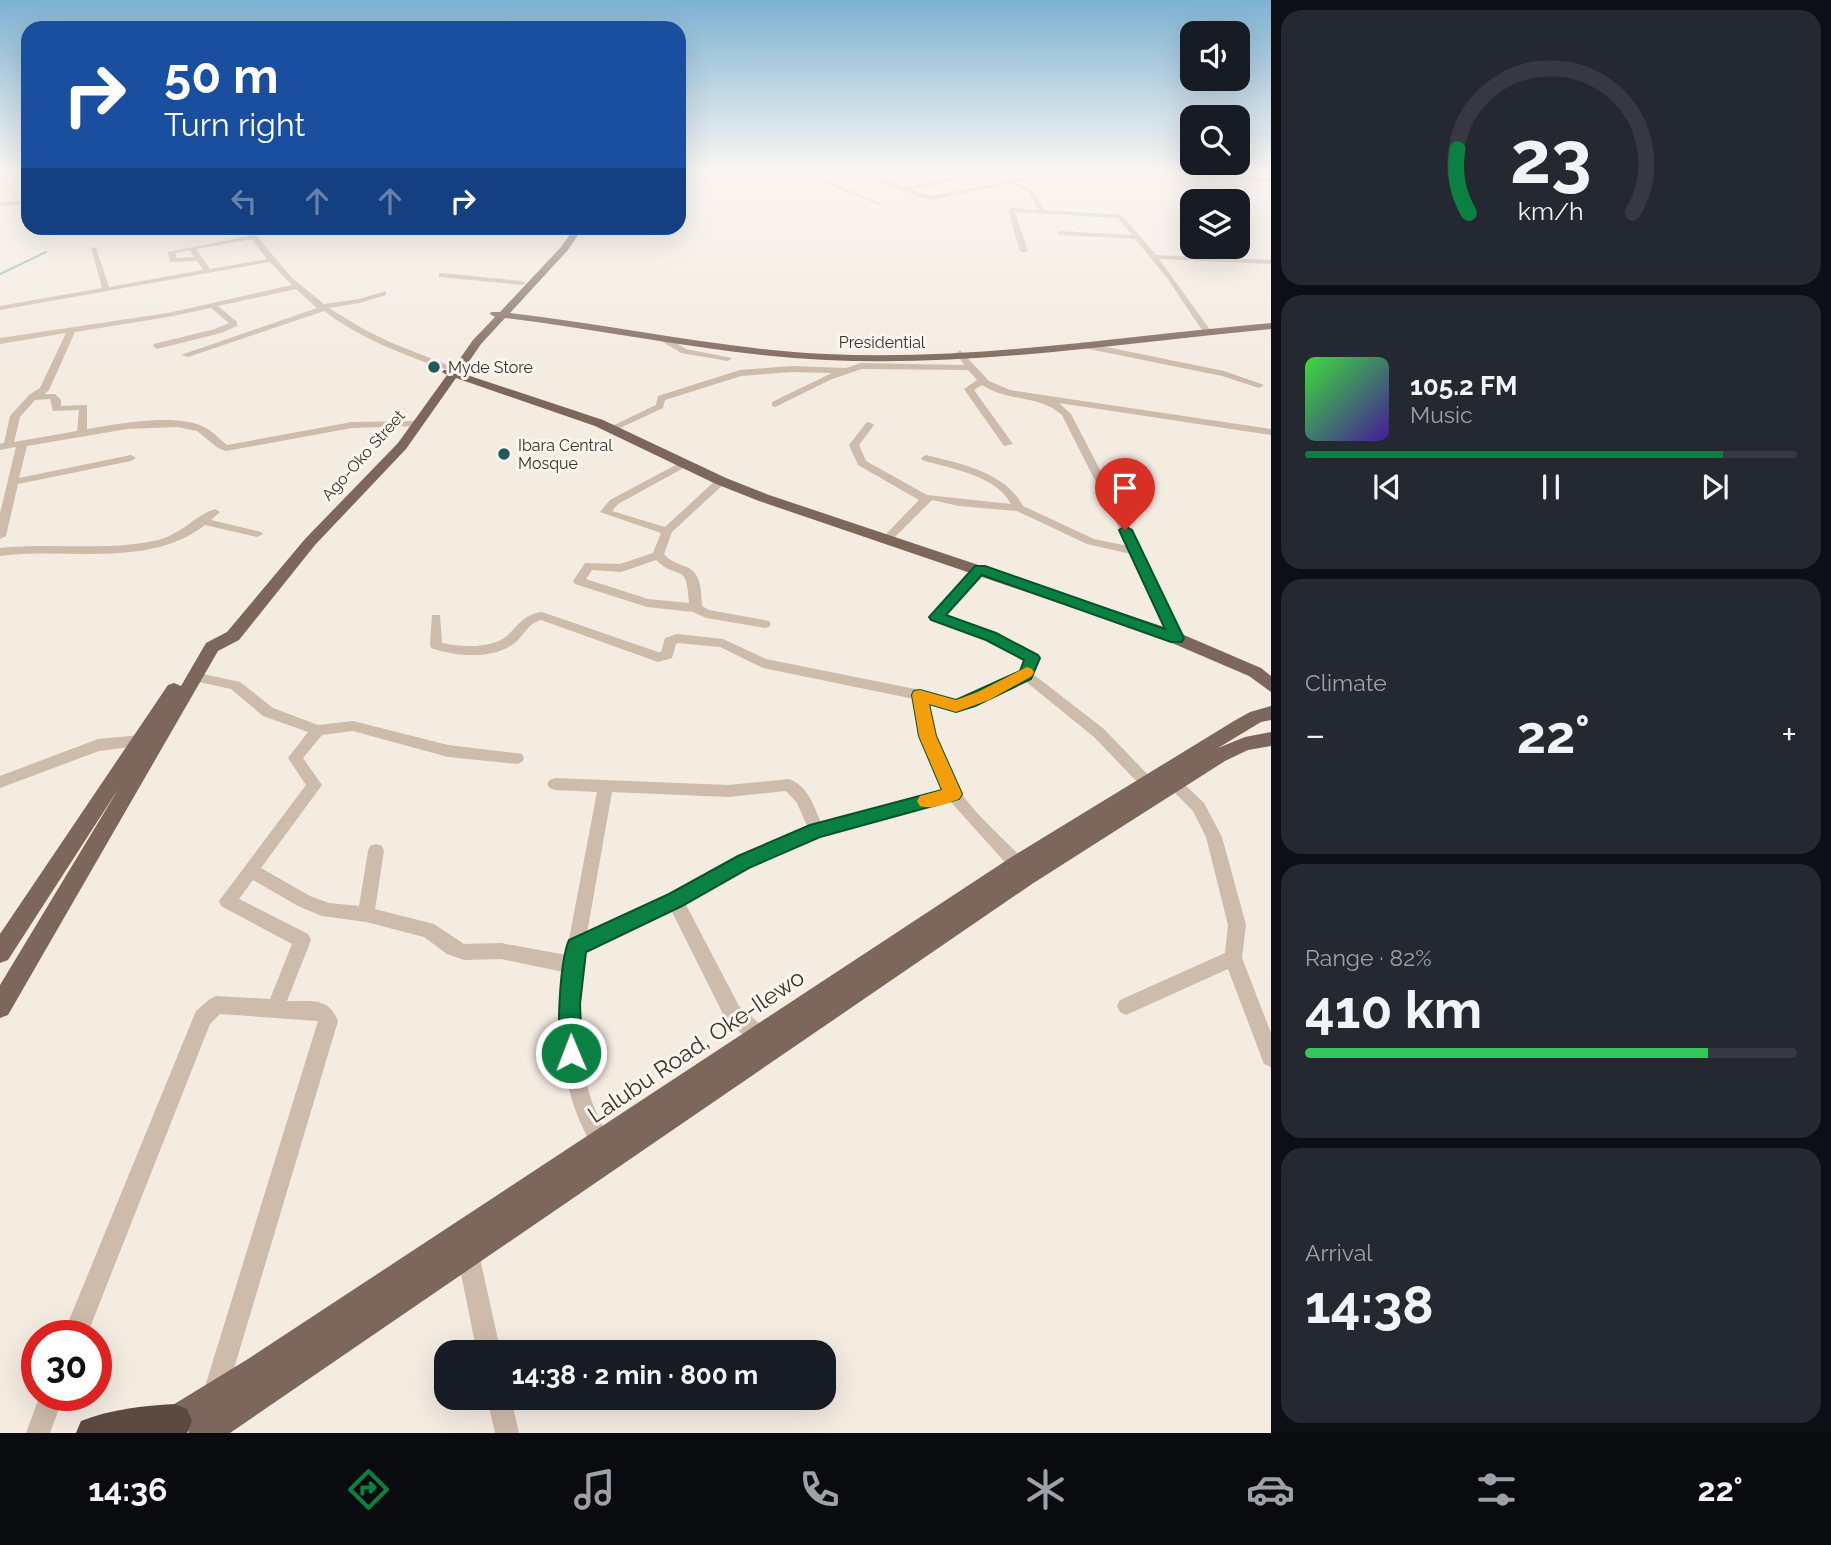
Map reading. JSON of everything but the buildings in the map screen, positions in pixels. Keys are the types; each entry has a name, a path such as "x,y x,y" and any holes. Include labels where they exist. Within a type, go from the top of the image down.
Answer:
{"highway":[{"path":"93,1433 133,1423 178,1429"}],"main road":[{"name":"Ago-Oko Street","path":"218,641 296,549 362,483 414,424 453,371 470,342 502,311 522,283 566,236"},
{"path":"0,953 140,741 218,641 402,446 453,371 502,311 564,249 573,236"},
{"path":"502,311 522,312 533,317"},
{"name":"Presidential","path":"502,311 664,339 795,355 963,360"},
{"path":"489,329 507,320 533,317 791,351 971,361 979,355 1206,329"},
{"path":"963,360 1206,329 1271,324"},
{"path":"453,371 617,426 757,491 1169,631 1271,669"},
{"path":"453,371 599,423 721,481 764,498 1169,631 1255,672 1271,686"},
{"path":"0,1007 194,677 218,641"},
{"name":"Lalubu Road, Oke-Ilewo","path":"178,1429 213,1398 1017,864 1240,726 1256,717 1271,713"},
{"path":"178,1429 468,1254 1025,878 1233,748 1271,739"}],"street":[{"path":"1019,236 1024,251"},
{"path":"1061,236 1135,237 1170,277 1206,329"},
{"path":"197,259 173,260 172,252 254,237 296,287 321,308 367,335 453,371"},
{"path":"93,248 106,290"},
{"path":"192,248 208,272"},
{"path":"1152,257 1271,262"},
{"path":"0,307 272,260"},
{"path":"442,275 522,283"},
{"path":"0,341 72,328 153,318 296,287"},
{"path":"185,355 321,308 360,301 383,293"},
{"path":"157,346 218,331 234,324 212,305"},
{"path":"72,328 44,390 32,397 15,416 4,446 169,424 205,429 220,446 226,448 352,425 414,424"},
{"path":"664,339 684,351 728,358"},
{"path":"1082,345 1224,374 1259,385"},
{"path":"963,360 980,382 999,393 1042,401 1057,408 1132,551"},
{"path":"775,404 829,377 861,366 963,360 990,386 1037,397 1271,432"},
{"path":"617,426 660,406 661,398 740,373 792,369 850,371"},
{"path":"980,382 969,389 1008,444"},
{"path":"32,397 52,396 56,400 56,409 84,407 82,435"},
{"path":"1037,397 1054,403 1066,414 1169,631"},
{"path":"869,425 854,446 862,463 926,499"},
{"path":"0,536 22,444"},
{"path":"13,482 131,458"},
{"path":"926,458 993,482 1016,499 1019,508"},
{"path":"667,531 604,512 614,502 685,463"},
{"path":"658,555 667,531 721,481"},
{"path":"891,535 926,499 932,497 968,504 1019,508 1091,542 1132,551"},
{"path":"1,551 48,546 123,547 162,543 179,537 215,512"},
{"path":"203,521 257,534"},
{"path":"658,555 621,568 589,566 579,581 647,603 696,608 706,614 765,624"},
{"path":"658,555 667,564 689,572 694,582 696,608"},
{"path":"436,618 436,645 443,649 470,651 508,642 536,616 658,657 667,655 670,641 677,638 723,643 763,663 920,695 956,706 1026,675 1032,658 991,636 936,617 980,569"},
{"path":"723,643 724,617"},
{"path":"1026,675 1098,733 1147,783"},
{"path":"194,677 235,685 268,712 318,730 353,726 448,751 517,758"},
{"path":"920,695 927,730 944,779 953,794 1017,864"},
{"path":"275,1009 302,940 227,901 314,785 295,758 318,730"},
{"path":"0,782 98,745 140,741"},
{"path":"555,784 728,791 789,785 803,799 817,831"},
{"path":"1175,784 1199,807 1213,837 1237,925 1233,958 1271,1057"},
{"path":"600,1142 583,1104 571,1053 570,1004 576,947 605,787"},
{"path":"576,947 676,900 744,861 817,831 953,794"},
{"path":"366,914 376,851"},
{"path":"251,870 328,911 366,914 428,930 453,948 464,952 501,951 574,965"},
{"path":"676,900 732,1012 759,1035"},
{"path":"1126,1006 1233,958"},
{"path":"81,1320 203,1018 216,1004 323,1012 329,1021 213,1398"},
{"path":"468,1254 486,1340"},
{"path":"502,1410 507,1433"},
{"path":"38,1433 46,1411"}],"waterway":[{"path":"0,274 46,252"}],"slow traffic":[{"path":"926,801 953,794 944,779 928,736 920,695 956,706 983,696 1026,675 1027,672"}],"place":[{"name":"Myde Store","path":"434,367"},
{"name":"Ibara Central Mosque","path":"504,454"}],"route":[{"path":"571,1053 570,1004 576,947 676,900 744,861 817,831 953,794 944,779 928,736 920,695 956,706 970,702 1026,675 1032,658 991,636 936,617 980,569 1177,638 1125,530"}]}
